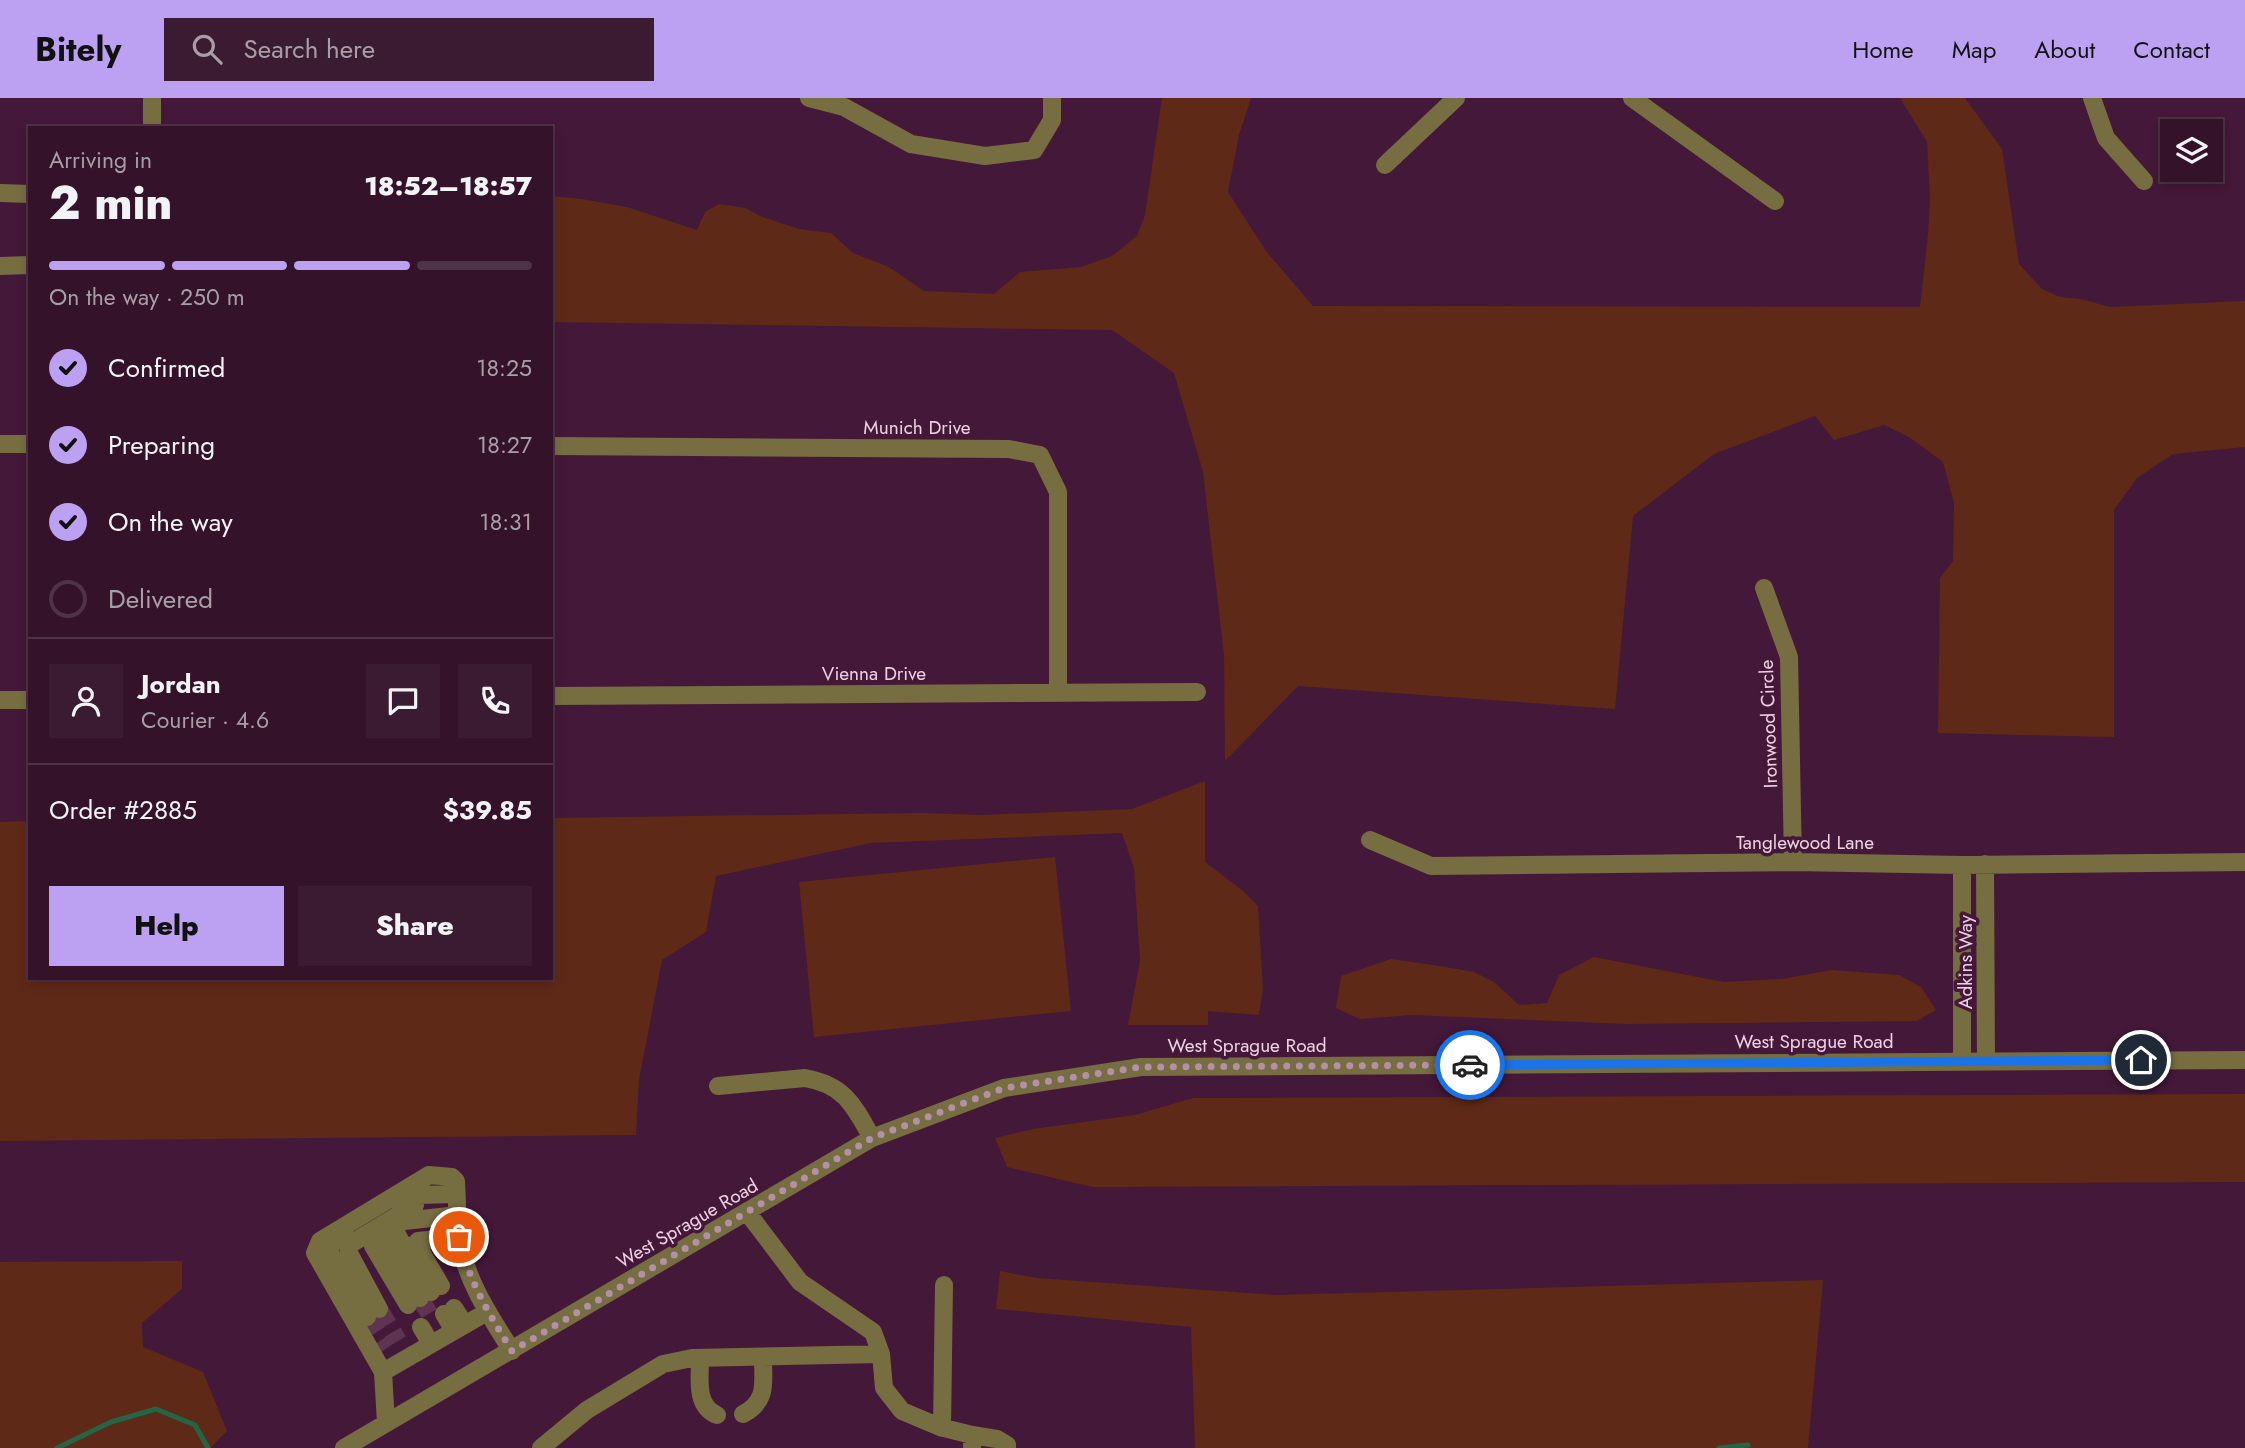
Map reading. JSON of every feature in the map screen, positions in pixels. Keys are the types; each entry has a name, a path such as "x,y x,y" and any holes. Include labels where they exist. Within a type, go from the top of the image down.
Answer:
{"street":[{"path":"152,98 152,126"},
{"path":"810,98 844,107 911,144 985,156 1034,150 1052,120 1052,98"},
{"path":"1385,165 1456,98"},
{"path":"1632,98 1775,201"},
{"path":"2092,98 2106,138 2144,181"},
{"path":"0,194 28,194"},
{"path":"0,265 28,265"},
{"path":"0,444 28,444"},
{"name":"Munich Drive","path":"553,446 1009,449 1040,455 1058,492 1058,693"},
{"name":"Ironwood Circle","path":"1764,588 1788,657 1793,862"},
{"name":"Vienna Drive","path":"553,696 1197,692"},
{"path":"0,700 28,700"},
{"name":"Tanglewood Lane","path":"1370,840 1431,866 1793,862 1962,865 2245,862"},
{"name":"Adkins Way","path":"1985,864 1986,1061"},
{"name":"Adkins Way","path":"1962,865 1962,1061"},
{"name":"West Sprague Road","path":"344,1448 872,1138 1004,1088 1141,1067 2245,1060"},
{"path":"718,1086 806,1078 820,1080 832,1085 853,1105 872,1138"},
{"path":"396,1364 315,1253 320,1241 429,1175 452,1177 456,1181 459,1237 465,1265 487,1312 512,1351"},
{"path":"373,1313 349,1253 349,1245 417,1203 457,1204"},
{"path":"425,1295 373,1246 373,1239 404,1221 457,1204"},
{"path":"747,1212 800,1282 873,1332 881,1354 884,1388 902,1411 972,1441 997,1438 1007,1445 1007,1448"},
{"path":"387,1231 425,1295"},
{"path":"425,1295 416,1243 459,1237"},
{"path":"942,1428 944,1285"},
{"path":"396,1364 487,1312"},
{"path":"448,1334 438,1317 448,1334"},
{"path":"386,1423 396,1364 392,1344"},
{"path":"541,1448 587,1410 663,1364 700,1359 881,1354"},
{"path":"743,1414 755,1408 763,1394 763,1358"},
{"path":"700,1359 700,1392 703,1404 709,1412 717,1415"}],"shaded area":[{"path":"1162,98 1251,98 1239,135 1228,192 1266,251 1313,306 1920,307 1930,198 1927,142 1900,98 1965,98 2002,149 2019,264 2042,289 2060,297 2081,299 2110,307 2245,301 2245,447 2173,454 2137,478 2114,510 2114,737 1938,733 1940,578 1953,561 1954,503 1943,462 1909,437 1884,425 1834,440 1815,416 1714,454 1633,516 1615,709 1298,686 1225,761 1224,655 1203,472 1174,373 1112,330 553,322 553,196 627,207 697,230 705,212 719,204 746,208 760,216 799,229 831,233 853,253 889,267 924,291 994,294 1020,272 1081,267 1112,256 1137,236 1145,215"},
{"path":"1205,781 1205,862 1258,906 1263,989 1259,1015 1208,1011 1208,1025 1128,1025 1140,961 1134,868 1122,833 871,843 716,876 706,932 662,960 639,1080 636,1135 0,1141 0,822 28,821 28,980 553,980 553,818 920,813 982,815 1132,809"},
{"path":"1055,857 1071,1011 814,1037 799,882"},
{"path":"1594,957 1724,982 1781,979 1832,970 1899,975 1921,987 1936,1010 1917,1021 1627,1024 1412,1015 1360,1019 1336,1008 1341,976 1391,959 1474,972 1494,982 1519,1005 1547,1003 1559,975"},
{"path":"2245,1094 2245,1182 1092,1187 1007,1167 995,1138 1033,1129 1135,1115 1193,1098"},
{"path":"182,1261 182,1289 142,1323 143,1347 203,1372 227,1431 210,1448 0,1448 0,1262"},
{"path":"1000,1271 1037,1278 1277,1295 1823,1280 1808,1448 1195,1448 1191,1327 996,1309"}],"waterway":[{"path":"57,1448 111,1422 156,1409 195,1425 208,1448"},
{"path":"1719,1448 1748,1445"}],"tunnel":[{"path":"420,1298 433,1320"},
{"path":"379,1309 398,1341"},
{"path":"367,1317 387,1348"}],"way so far":[{"path":"459,1237 465,1265 487,1312 512,1351 872,1138 1004,1088 1141,1067 1470,1065"}],"route":[{"path":"1470,1065 2141,1060"}]}
